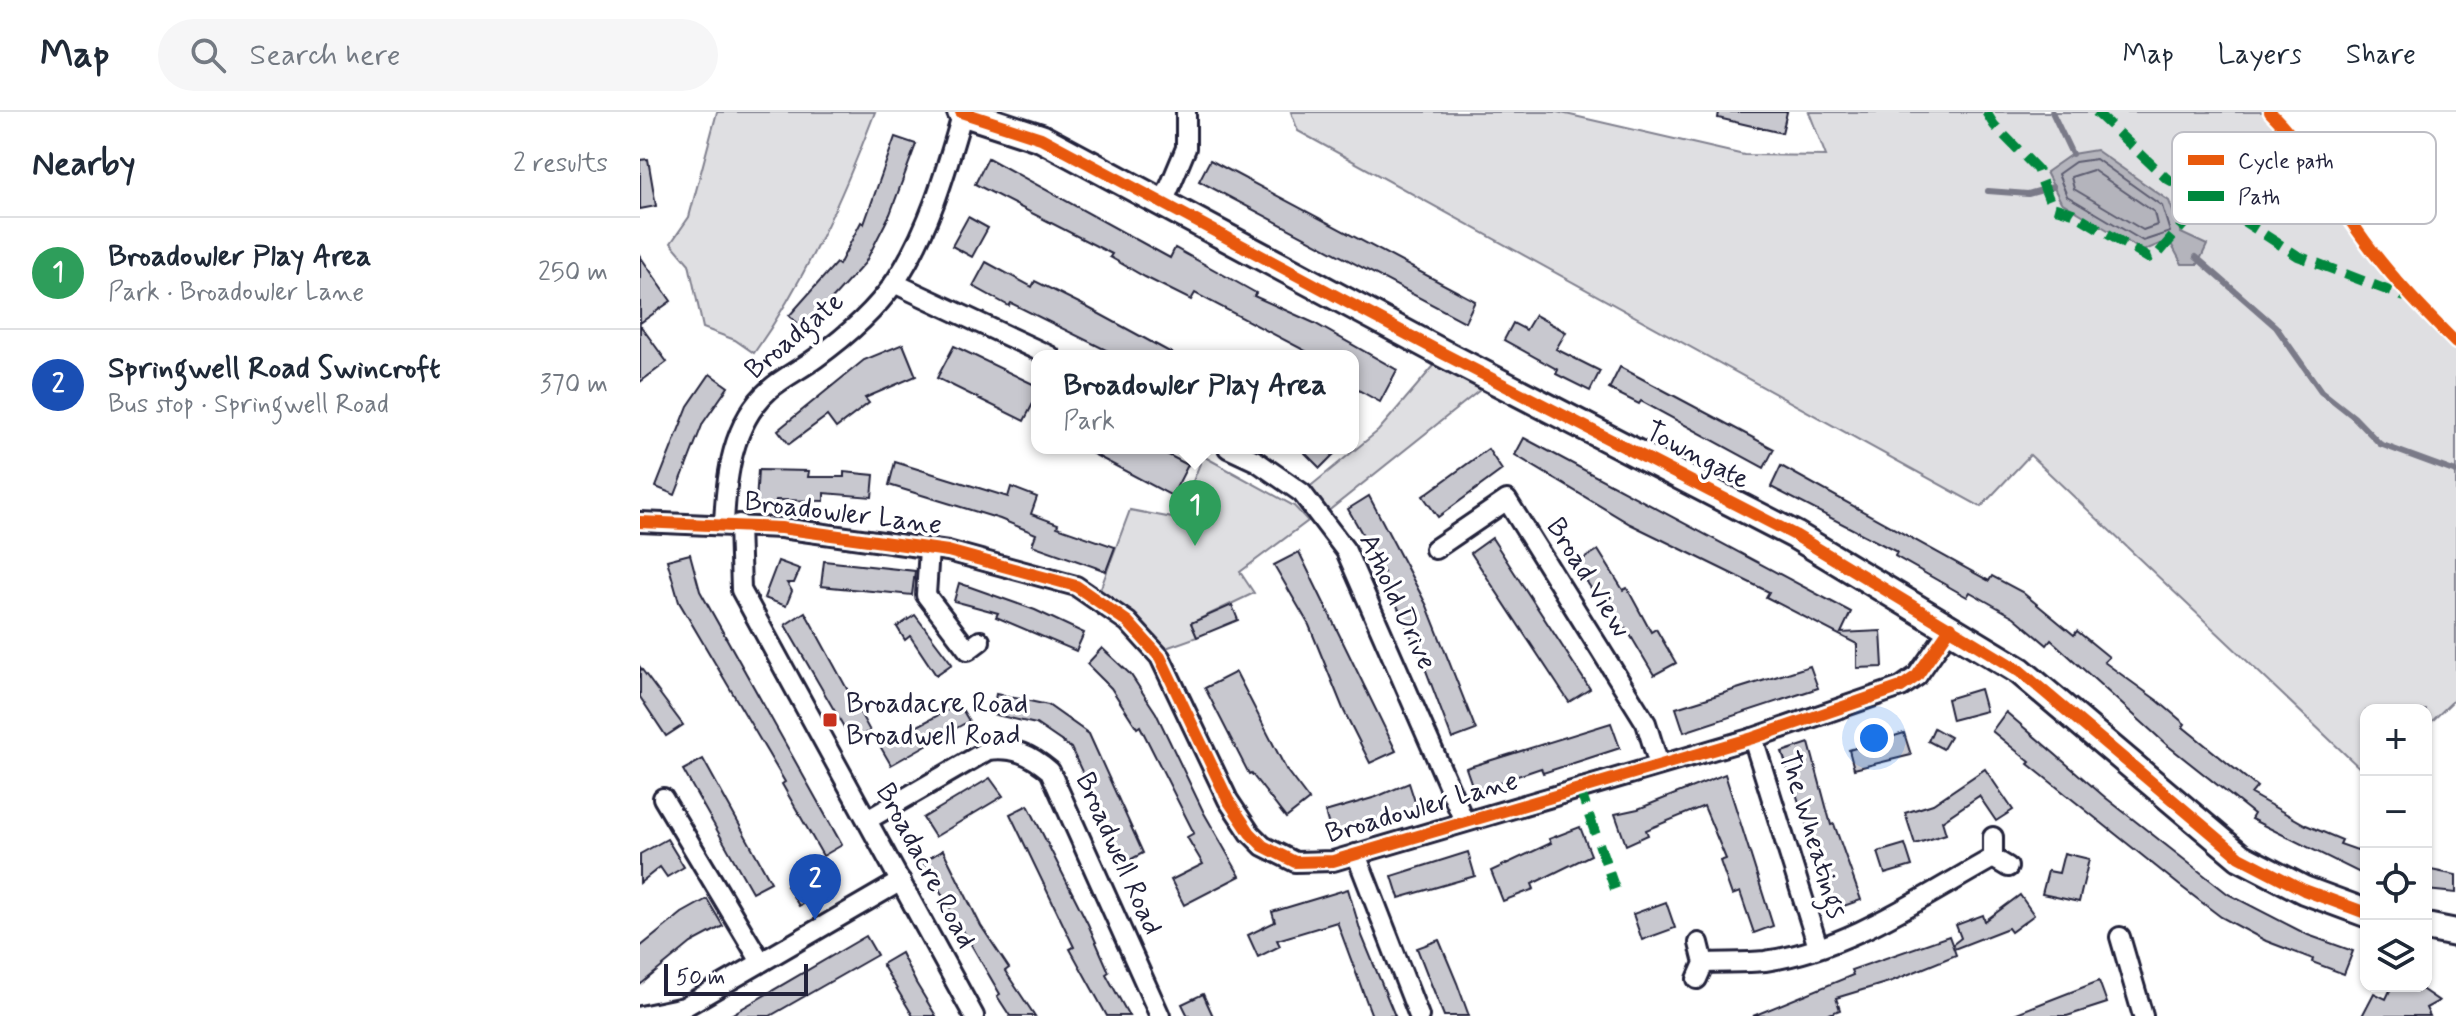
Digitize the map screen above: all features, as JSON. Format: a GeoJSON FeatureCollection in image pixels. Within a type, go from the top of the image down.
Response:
{"type":"FeatureCollection","features":[{"type":"Feature","properties":{"kind":"street","name":"Towngate"},"geometry":{"type":"LineString","coordinates":[[962,112],[1041,138],[1444,354],[1795,535],[2020,671],[2240,857],[2304,890],[2360,911]]}},
{"type":"Feature","properties":{"kind":"street","name":"Broadgate"},"geometry":{"type":"LineString","coordinates":[[732,524],[726,479],[737,440],[752,411],[769,390],[849,332],[894,283],[933,207],[962,112]]}},
{"type":"Feature","properties":{"kind":"street"},"geometry":{"type":"LineString","coordinates":[[1163,203],[1186,148],[1186,112]]}},
{"type":"Feature","properties":{"kind":"street"},"geometry":{"type":"LineString","coordinates":[[894,283],[1037,350]]}},
{"type":"Feature","properties":{"kind":"street","name":"Athold Drive"},"geometry":{"type":"LineString","coordinates":[[1241,454],[1302,493],[1346,551],[1464,821]]}},
{"type":"Feature","properties":{"kind":"street","name":"Broad View"},"geometry":{"type":"LineString","coordinates":[[1435,549],[1507,500],[1646,723],[1659,765]]}},
{"type":"Feature","properties":{"kind":"street","name":"Broadowler Lane"},"geometry":{"type":"LineString","coordinates":[[640,522],[732,524],[929,549],[1076,586],[1102,601],[1146,639],[1160,657],[1238,819],[1263,846],[1295,862],[1333,861],[1753,738],[1901,687],[1917,676],[1951,627]]}},
{"type":"Feature","properties":{"kind":"street","name":"Broadacre Road"},"geometry":{"type":"LineString","coordinates":[[732,524],[741,590],[869,819],[974,1016]]}},
{"type":"Feature","properties":{"kind":"street"},"geometry":{"type":"LineString","coordinates":[[929,549],[926,595],[968,650],[980,641]]}},
{"type":"Feature","properties":{"kind":"street","name":"The Wheatings"},"geometry":{"type":"LineString","coordinates":[[1753,738],[1818,947]]}},
{"type":"Feature","properties":{"kind":"street","name":"Broadwell Road"},"geometry":{"type":"LineString","coordinates":[[869,819],[988,750],[1020,751],[1035,759],[1050,771],[1160,1016]]}},
{"type":"Feature","properties":{"kind":"street"},"geometry":{"type":"LineString","coordinates":[[663,798],[761,962]]}},
{"type":"Feature","properties":{"kind":"street","name":"The Wheatings"},"geometry":{"type":"LineString","coordinates":[[1699,943],[1700,971],[1764,961],[1818,947],[1864,929],[2001,862],[1993,837]]}},
{"type":"Feature","properties":{"kind":"street"},"geometry":{"type":"LineString","coordinates":[[1356,854],[1419,1016]]}},
{"type":"Feature","properties":{"kind":"street"},"geometry":{"type":"LineString","coordinates":[[641,1016],[684,1007],[901,881]]}},
{"type":"Feature","properties":{"kind":"street"},"geometry":{"type":"LineString","coordinates":[[2432,928],[2456,933]]}},
{"type":"Feature","properties":{"kind":"street"},"geometry":{"type":"LineString","coordinates":[[2120,937],[2143,1016]]}},
{"type":"Feature","properties":{"kind":"shaded area"},"geometry":{"type":"Polygon","coordinates":[[[717,112],[875,112],[822,236],[790,296],[754,353],[735,340],[703,328],[689,264],[671,243],[689,217],[717,112]]]}},
{"type":"Feature","properties":{"kind":"shaded area"},"geometry":{"type":"Polygon","coordinates":[[[1291,112],[1557,112],[1744,155],[1826,156],[1809,112],[2270,112],[2288,132],[2172,132],[2172,224],[2352,224],[2375,255],[2456,343],[2456,698],[2432,721],[2432,704],[2360,704],[2360,768],[2030,455],[1981,507],[1298,131],[1291,112]]]}},
{"type":"Feature","properties":{"kind":"shaded area"},"geometry":{"type":"Polygon","coordinates":[[[1444,354],[1495,378],[1322,516],[1302,493],[1350,454],[1359,454],[1359,446],[1378,431],[1444,354]]]}},
{"type":"Feature","properties":{"kind":"shaded area"},"geometry":{"type":"Polygon","coordinates":[[[1203,456],[1294,506],[1308,521],[1240,572],[1254,593],[1191,623],[1197,637],[1163,649],[1134,613],[1100,590],[1130,510],[1178,519],[1203,456]]]}},
{"type":"Feature","properties":{"kind":"water"},"geometry":{"type":"Polygon","coordinates":[[[2096,150],[2169,201],[2172,224],[2178,224],[2181,233],[2207,245],[2198,264],[2182,264],[2169,240],[2143,251],[2061,202],[2046,172],[2072,154],[2096,150]]]}},
{"type":"Feature","properties":{"kind":"building"},"geometry":{"type":"Polygon","coordinates":[[[1719,112],[1787,112],[1782,133],[1718,118],[1719,112]]]}},
{"type":"Feature","properties":{"kind":"building"},"geometry":{"type":"Polygon","coordinates":[[[895,137],[916,144],[890,214],[865,263],[804,330],[789,316],[836,263],[839,265],[861,222],[864,224],[895,137]]]}},
{"type":"Feature","properties":{"kind":"building"},"geometry":{"type":"Polygon","coordinates":[[[988,158],[1170,258],[1175,248],[1256,293],[1254,296],[1314,323],[1397,370],[1380,402],[1359,390],[1359,350],[1304,350],[1195,293],[1191,300],[1145,277],[1110,257],[1112,254],[975,184],[988,158]]]}},
{"type":"Feature","properties":{"kind":"building"},"geometry":{"type":"Polygon","coordinates":[[[648,159],[656,206],[640,209],[640,160],[648,159]]]}},
{"type":"Feature","properties":{"kind":"building"},"geometry":{"type":"Polygon","coordinates":[[[1210,160],[1475,301],[1465,322],[1199,181],[1210,160]]]}},
{"type":"Feature","properties":{"kind":"building"},"geometry":{"type":"Polygon","coordinates":[[[968,217],[988,228],[972,257],[952,246],[968,217]]]}},
{"type":"Feature","properties":{"kind":"building"},"geometry":{"type":"Polygon","coordinates":[[[640,256],[671,301],[640,323],[640,256]]]}},
{"type":"Feature","properties":{"kind":"building"},"geometry":{"type":"Polygon","coordinates":[[[986,262],[1032,287],[1035,281],[1166,350],[1106,350],[973,286],[986,262]]]}},
{"type":"Feature","properties":{"kind":"building"},"geometry":{"type":"Polygon","coordinates":[[[1535,315],[1566,332],[1556,349],[1600,371],[1590,391],[1556,374],[1558,370],[1504,340],[1513,323],[1526,330],[1535,315]]]}},
{"type":"Feature","properties":{"kind":"building"},"geometry":{"type":"Polygon","coordinates":[[[640,325],[667,362],[640,382],[640,325]]]}},
{"type":"Feature","properties":{"kind":"building"},"geometry":{"type":"Polygon","coordinates":[[[903,344],[916,376],[865,398],[869,403],[836,428],[827,416],[789,444],[778,430],[864,360],[903,344]]]}},
{"type":"Feature","properties":{"kind":"building"},"geometry":{"type":"Polygon","coordinates":[[[954,346],[1031,383],[1031,408],[1024,421],[937,378],[954,346]]]}},
{"type":"Feature","properties":{"kind":"building"},"geometry":{"type":"Polygon","coordinates":[[[1620,367],[1774,449],[1764,468],[1641,401],[1639,404],[1609,389],[1620,367]]]}},
{"type":"Feature","properties":{"kind":"building"},"geometry":{"type":"Polygon","coordinates":[[[710,374],[728,387],[703,423],[675,495],[656,487],[688,406],[710,374]]]}},
{"type":"Feature","properties":{"kind":"building"},"geometry":{"type":"Polygon","coordinates":[[[1524,438],[1851,612],[1841,633],[1881,631],[1883,667],[1857,668],[1857,644],[1766,597],[1769,592],[1630,524],[1515,455],[1524,438]]]}},
{"type":"Feature","properties":{"kind":"building"},"geometry":{"type":"Polygon","coordinates":[[[1488,449],[1502,470],[1438,517],[1423,496],[1488,449]]]}},
{"type":"Feature","properties":{"kind":"building"},"geometry":{"type":"Polygon","coordinates":[[[1093,454],[1167,454],[1188,465],[1172,496],[1093,454]]]}},
{"type":"Feature","properties":{"kind":"building"},"geometry":{"type":"Polygon","coordinates":[[[1306,454],[1334,454],[1320,468],[1306,454]]]}},
{"type":"Feature","properties":{"kind":"building"},"geometry":{"type":"Polygon","coordinates":[[[895,462],[1008,497],[1011,487],[1037,497],[1031,514],[1058,524],[1057,527],[1115,547],[1106,571],[1032,545],[1036,534],[1000,519],[889,485],[895,462]]]}},
{"type":"Feature","properties":{"kind":"building"},"geometry":{"type":"Polygon","coordinates":[[[1781,466],[1989,581],[1992,576],[2022,592],[2074,635],[2077,631],[2109,657],[2104,662],[2158,701],[2185,724],[2183,727],[2257,787],[2251,794],[2306,825],[2342,840],[2340,844],[2360,851],[2360,873],[2251,819],[2254,814],[2167,745],[2051,640],[2047,645],[2014,617],[1970,592],[1967,597],[1895,556],[1897,552],[1771,487],[1781,466]]]}},
{"type":"Feature","properties":{"kind":"building"},"geometry":{"type":"Polygon","coordinates":[[[758,470],[809,471],[808,477],[844,477],[844,472],[874,475],[872,497],[824,493],[824,501],[776,500],[775,505],[756,504],[758,470]]]}},
{"type":"Feature","properties":{"kind":"building"},"geometry":{"type":"Polygon","coordinates":[[[1369,496],[1427,606],[1476,730],[1452,739],[1384,572],[1348,509],[1369,496]]]}},
{"type":"Feature","properties":{"kind":"building"},"geometry":{"type":"Polygon","coordinates":[[[1492,538],[1590,689],[1569,702],[1471,553],[1492,538]]]}},
{"type":"Feature","properties":{"kind":"building"},"geometry":{"type":"Polygon","coordinates":[[[1598,550],[1623,590],[1627,588],[1651,632],[1656,629],[1676,663],[1654,675],[1626,628],[1621,630],[1599,591],[1595,594],[1575,564],[1598,550]]]}},
{"type":"Feature","properties":{"kind":"building"},"geometry":{"type":"Polygon","coordinates":[[[1299,552],[1396,751],[1370,763],[1344,711],[1309,625],[1274,565],[1299,552]]]}},
{"type":"Feature","properties":{"kind":"building"},"geometry":{"type":"Polygon","coordinates":[[[690,554],[700,591],[842,845],[823,856],[782,784],[785,782],[679,602],[667,560],[690,554]]]}},
{"type":"Feature","properties":{"kind":"building"},"geometry":{"type":"Polygon","coordinates":[[[778,561],[800,569],[794,583],[787,583],[792,591],[786,606],[764,598],[778,561]]]}},
{"type":"Feature","properties":{"kind":"building"},"geometry":{"type":"Polygon","coordinates":[[[824,561],[915,571],[912,595],[821,586],[824,561]]]}},
{"type":"Feature","properties":{"kind":"building"},"geometry":{"type":"Polygon","coordinates":[[[959,583],[1035,610],[1084,633],[1076,651],[996,617],[998,613],[954,601],[959,583]]]}},
{"type":"Feature","properties":{"kind":"building"},"geometry":{"type":"Polygon","coordinates":[[[1232,605],[1238,620],[1197,637],[1191,623],[1232,605]]]}},
{"type":"Feature","properties":{"kind":"building"},"geometry":{"type":"Polygon","coordinates":[[[805,612],[870,731],[852,741],[785,625],[805,612]]]}},
{"type":"Feature","properties":{"kind":"building"},"geometry":{"type":"Polygon","coordinates":[[[915,615],[952,664],[936,675],[910,636],[905,640],[897,627],[915,615]]]}},
{"type":"Feature","properties":{"kind":"building"},"geometry":{"type":"Polygon","coordinates":[[[1102,648],[1131,675],[1156,713],[1204,813],[1240,876],[1184,905],[1171,880],[1203,864],[1187,837],[1194,833],[1140,726],[1137,728],[1111,688],[1087,664],[1102,648]]]}},
{"type":"Feature","properties":{"kind":"building"},"geometry":{"type":"Polygon","coordinates":[[[1810,666],[1818,688],[1684,732],[1676,708],[1810,666]]]}},
{"type":"Feature","properties":{"kind":"building"},"geometry":{"type":"Polygon","coordinates":[[[640,667],[683,725],[666,736],[640,697],[640,667]]]}},
{"type":"Feature","properties":{"kind":"building"},"geometry":{"type":"Polygon","coordinates":[[[1236,672],[1287,771],[1309,800],[1286,818],[1249,774],[1205,688],[1236,672]]]}},
{"type":"Feature","properties":{"kind":"building"},"geometry":{"type":"Polygon","coordinates":[[[1980,689],[1986,711],[1952,720],[1947,699],[1980,689]]]}},
{"type":"Feature","properties":{"kind":"building"},"geometry":{"type":"Polygon","coordinates":[[[996,694],[1048,705],[1089,734],[1143,853],[1124,863],[1071,748],[1036,724],[992,714],[996,694]]]}},
{"type":"Feature","properties":{"kind":"building"},"geometry":{"type":"Polygon","coordinates":[[[959,704],[969,721],[891,765],[880,746],[959,704]]]}},
{"type":"Feature","properties":{"kind":"building"},"geometry":{"type":"Polygon","coordinates":[[[2006,712],[2106,798],[2228,894],[2308,935],[2353,951],[2344,974],[2266,941],[2221,917],[2179,885],[2028,764],[2030,762],[1992,731],[2006,712]]]}},
{"type":"Feature","properties":{"kind":"building"},"geometry":{"type":"Polygon","coordinates":[[[1611,723],[1620,748],[1543,773],[1541,768],[1474,791],[1466,768],[1611,723]]]}},
{"type":"Feature","properties":{"kind":"building"},"geometry":{"type":"Polygon","coordinates":[[[1934,728],[1950,737],[1943,749],[1928,741],[1934,728]]]}},
{"type":"Feature","properties":{"kind":"building"},"geometry":{"type":"Polygon","coordinates":[[[1904,733],[1911,755],[1854,769],[1849,750],[1904,733]]]}},
{"type":"Feature","properties":{"kind":"building"},"geometry":{"type":"Polygon","coordinates":[[[1809,743],[1831,825],[1834,824],[1861,900],[1835,909],[1782,752],[1809,743]]]}},
{"type":"Feature","properties":{"kind":"building"},"geometry":{"type":"Polygon","coordinates":[[[703,759],[771,882],[752,892],[683,770],[703,759]]]}},
{"type":"Feature","properties":{"kind":"building"},"geometry":{"type":"Polygon","coordinates":[[[1985,769],[2013,810],[1996,821],[1979,796],[1942,821],[1946,834],[1915,844],[1905,813],[1933,804],[1985,769]]]}},
{"type":"Feature","properties":{"kind":"building"},"geometry":{"type":"Polygon","coordinates":[[[1725,774],[1773,926],[1754,933],[1740,892],[1732,895],[1720,861],[1726,859],[1704,806],[1646,830],[1648,835],[1626,845],[1615,814],[1638,809],[1725,774]]]}},
{"type":"Feature","properties":{"kind":"building"},"geometry":{"type":"Polygon","coordinates":[[[990,778],[1003,796],[935,837],[923,818],[990,778]]]}},
{"type":"Feature","properties":{"kind":"building"},"geometry":{"type":"Polygon","coordinates":[[[1409,783],[1417,808],[1331,833],[1325,812],[1376,797],[1409,783]]]}},
{"type":"Feature","properties":{"kind":"building"},"geometry":{"type":"Polygon","coordinates":[[[1028,805],[1088,924],[1109,972],[1106,974],[1129,1016],[1107,1016],[1070,949],[1074,947],[1010,814],[1028,805]]]}},
{"type":"Feature","properties":{"kind":"building"},"geometry":{"type":"Polygon","coordinates":[[[1580,827],[1591,855],[1532,884],[1534,889],[1503,901],[1491,871],[1551,843],[1549,839],[1580,827]]]}},
{"type":"Feature","properties":{"kind":"building"},"geometry":{"type":"Polygon","coordinates":[[[667,839],[684,867],[667,877],[660,867],[640,883],[640,854],[667,839]]]}},
{"type":"Feature","properties":{"kind":"building"},"geometry":{"type":"Polygon","coordinates":[[[1905,844],[1912,866],[1885,874],[1878,852],[1905,844]]]}},
{"type":"Feature","properties":{"kind":"building"},"geometry":{"type":"Polygon","coordinates":[[[943,850],[981,926],[1009,968],[1005,971],[1035,1016],[1010,1016],[997,996],[1000,994],[923,862],[943,850]]]}},
{"type":"Feature","properties":{"kind":"building"},"geometry":{"type":"Polygon","coordinates":[[[1468,852],[1475,876],[1399,898],[1392,876],[1468,852]]]}},
{"type":"Feature","properties":{"kind":"building"},"geometry":{"type":"Polygon","coordinates":[[[2064,853],[2089,859],[2079,902],[2042,894],[2048,871],[2059,873],[2064,853]]]}},
{"type":"Feature","properties":{"kind":"building"},"geometry":{"type":"Polygon","coordinates":[[[816,870],[828,890],[799,906],[787,886],[816,870]]]}},
{"type":"Feature","properties":{"kind":"building"},"geometry":{"type":"Polygon","coordinates":[[[2432,870],[2456,875],[2456,893],[2432,891],[2432,870]]]}},
{"type":"Feature","properties":{"kind":"building"},"geometry":{"type":"Polygon","coordinates":[[[1348,889],[1362,936],[1395,1016],[1372,1016],[1337,922],[1277,940],[1280,946],[1258,957],[1248,935],[1275,922],[1272,912],[1348,889]]]}},
{"type":"Feature","properties":{"kind":"building"},"geometry":{"type":"Polygon","coordinates":[[[2020,895],[2034,915],[2011,932],[2008,928],[1954,949],[1952,945],[1961,938],[1956,925],[1983,915],[1985,921],[2020,895]]]}},
{"type":"Feature","properties":{"kind":"building"},"geometry":{"type":"Polygon","coordinates":[[[707,899],[723,926],[691,943],[640,985],[640,947],[682,913],[707,899]]]}},
{"type":"Feature","properties":{"kind":"building"},"geometry":{"type":"Polygon","coordinates":[[[1666,902],[1675,928],[1642,940],[1633,914],[1666,902]]]}},
{"type":"Feature","properties":{"kind":"building"},"geometry":{"type":"Polygon","coordinates":[[[866,936],[877,955],[770,1016],[729,1016],[866,936]]]}},
{"type":"Feature","properties":{"kind":"building"},"geometry":{"type":"Polygon","coordinates":[[[1949,936],[1956,955],[1892,981],[1836,998],[1840,1010],[1824,1016],[1753,1016],[1853,975],[1851,970],[1949,936]]]}},
{"type":"Feature","properties":{"kind":"building"},"geometry":{"type":"Polygon","coordinates":[[[1439,940],[1469,1016],[1444,1016],[1429,979],[1417,948],[1439,940]]]}},
{"type":"Feature","properties":{"kind":"building"},"geometry":{"type":"Polygon","coordinates":[[[901,953],[936,1016],[913,1016],[882,964],[901,953]]]}},
{"type":"Feature","properties":{"kind":"building"},"geometry":{"type":"Polygon","coordinates":[[[2099,981],[2107,1003],[2067,1016],[2009,1016],[2099,981]]]}},
{"type":"Feature","properties":{"kind":"building"},"geometry":{"type":"Polygon","coordinates":[[[2389,992],[2426,992],[2439,1001],[2426,1008],[2430,1016],[2362,1016],[2374,993],[2386,999],[2389,992]]]}},
{"type":"Feature","properties":{"kind":"building"},"geometry":{"type":"Polygon","coordinates":[[[1203,994],[1213,1016],[1188,1016],[1182,1004],[1203,994]]]}},
{"type":"Feature","properties":{"kind":"waterway"},"geometry":{"type":"LineString","coordinates":[[2052,112],[2072,154]]}},
{"type":"Feature","properties":{"kind":"waterway"},"geometry":{"type":"LineString","coordinates":[[1988,191],[2028,194],[2053,187]]}},
{"type":"Feature","properties":{"kind":"waterway"},"geometry":{"type":"LineString","coordinates":[[2196,257],[2276,327],[2321,391],[2354,417],[2380,444],[2456,472]]}},
{"type":"Feature","properties":{"kind":"marked path"},"geometry":{"type":"LineString","coordinates":[[1986,112],[1994,125],[2037,169],[2052,207],[2073,213],[2148,258],[2158,254],[2184,224]]}},
{"type":"Feature","properties":{"kind":"marked path"},"geometry":{"type":"LineString","coordinates":[[2096,112],[2172,181]]}},
{"type":"Feature","properties":{"kind":"marked path"},"geometry":{"type":"LineString","coordinates":[[2248,224],[2298,256],[2405,297]]}},
{"type":"Feature","properties":{"kind":"marked path"},"geometry":{"type":"LineString","coordinates":[[1579,787],[1615,889]]}},
{"type":"Feature","properties":{"kind":"cycle path"},"geometry":{"type":"LineString","coordinates":[[961,112],[1041,138],[1444,354],[1795,535],[2020,671],[2240,857],[2304,890],[2360,911]]}},
{"type":"Feature","properties":{"kind":"cycle path"},"geometry":{"type":"LineString","coordinates":[[2270,112],[2288,132]]}},
{"type":"Feature","properties":{"kind":"cycle path"},"geometry":{"type":"LineString","coordinates":[[2352,224],[2375,255],[2456,343]]}},
{"type":"Feature","properties":{"kind":"cycle path"},"geometry":{"type":"LineString","coordinates":[[640,522],[781,528],[948,551],[1076,586],[1128,622],[1160,657],[1228,800],[1250,833],[1263,846],[1295,862],[1333,861],[1753,738],[1901,687],[1917,676],[1951,627]]}},
{"type":"Feature","properties":{"kind":"place","name":"Broadowler Play Area"},"geometry":{"type":"Point","coordinates":[1195,546]}},
{"type":"Feature","properties":{"kind":"place","name":"Broadacre Road Broadwell Road"},"geometry":{"type":"Point","coordinates":[830,720]}},
{"type":"Feature","properties":{"kind":"place","name":"Springwell Road Swincroft"},"geometry":{"type":"Point","coordinates":[815,920]}}]}
